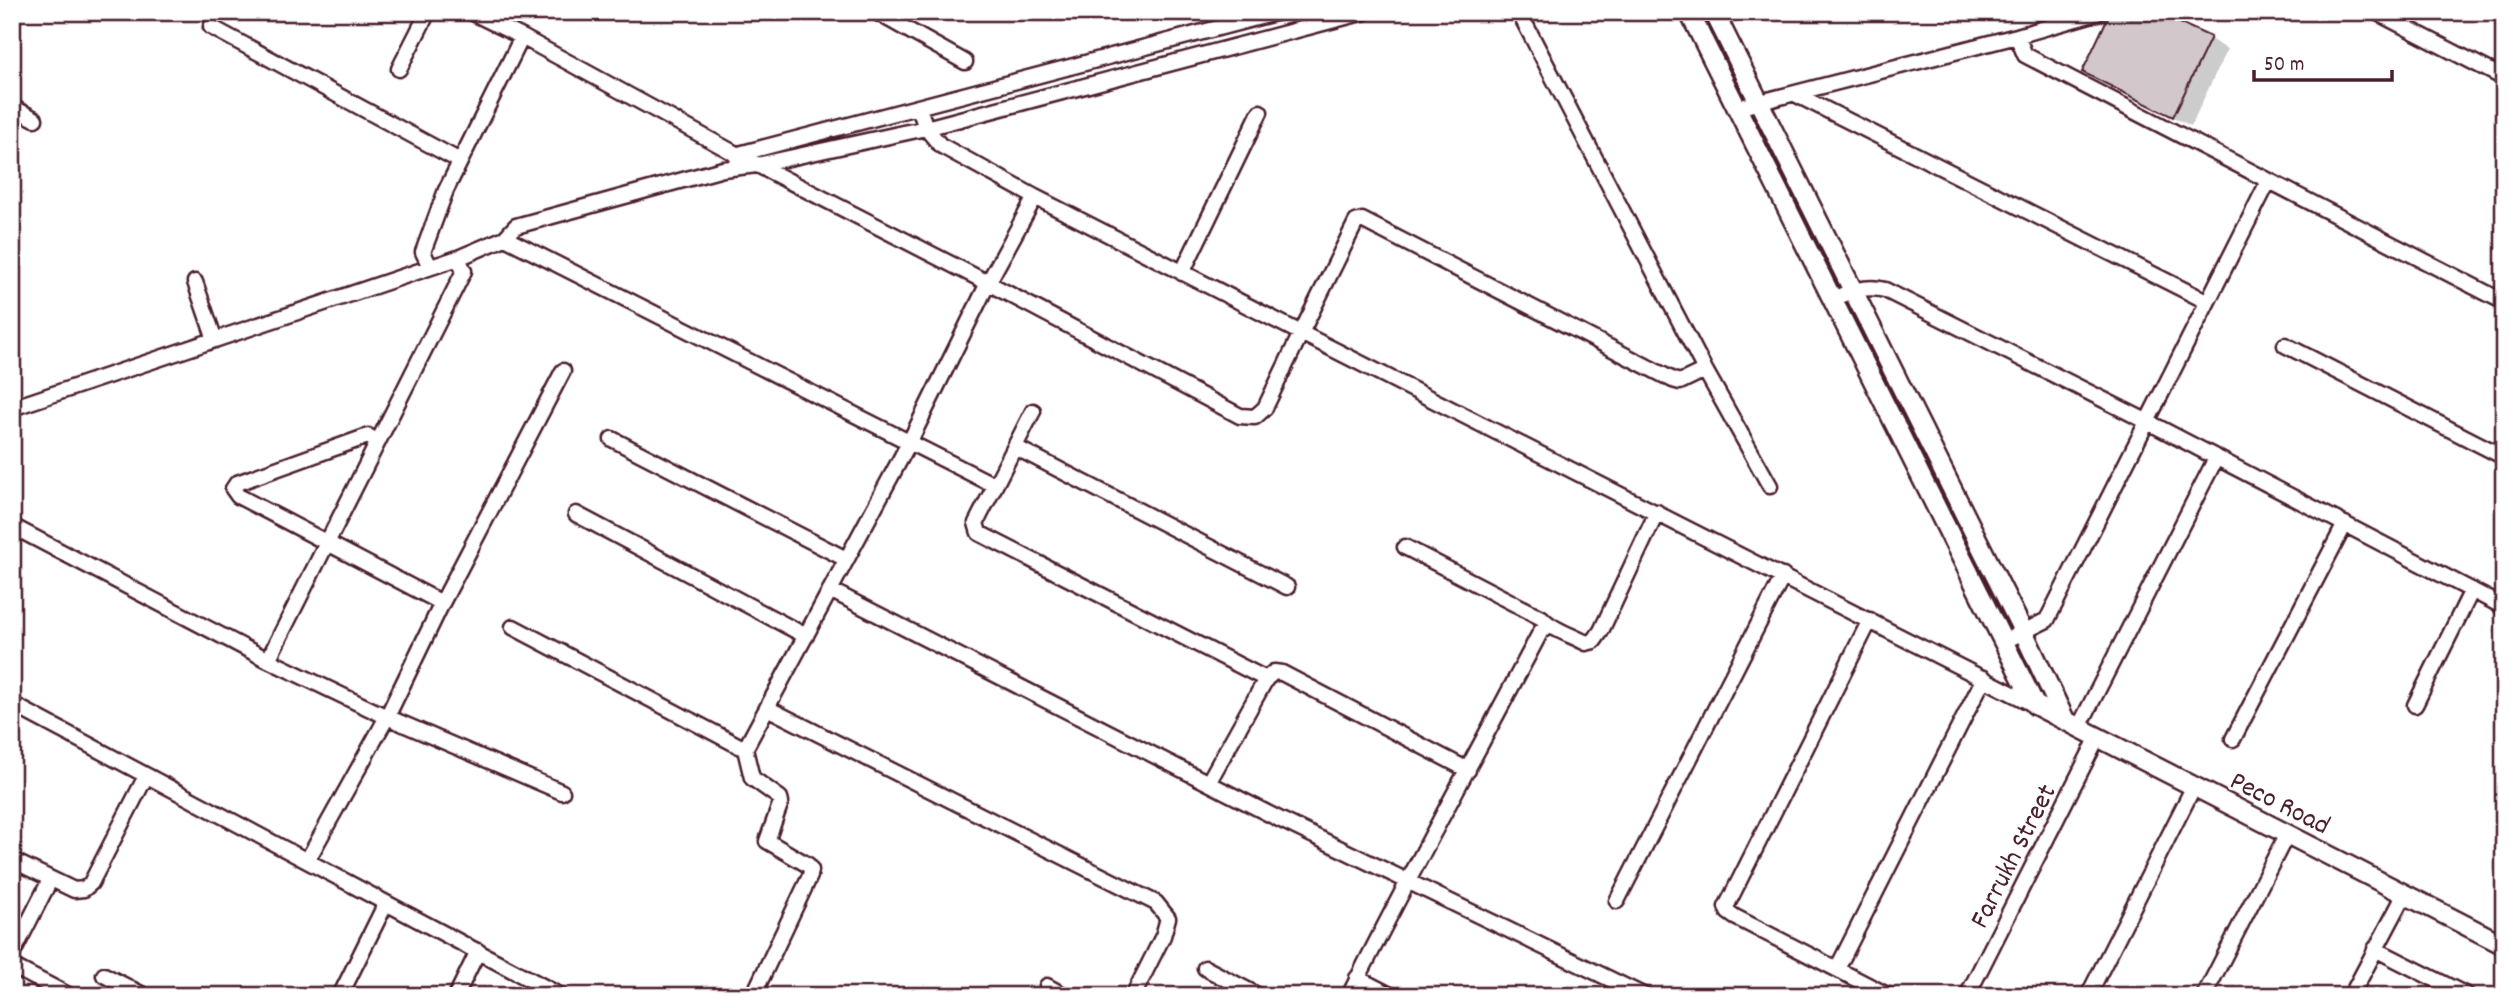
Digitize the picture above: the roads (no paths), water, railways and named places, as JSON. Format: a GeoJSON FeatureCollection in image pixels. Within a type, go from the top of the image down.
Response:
{"type":"FeatureCollection","features":[{"type":"Feature","properties":{"kind":"street"},"geometry":{"type":"LineString","coordinates":[[398,69],[428,12]]}},
{"type":"Feature","properties":{"kind":"street"},"geometry":{"type":"LineString","coordinates":[[471,12],[757,165],[1240,416],[1255,417],[1265,408],[1356,222],[1362,220],[1673,380],[1680,382],[1705,370]]}},
{"type":"Feature","properties":{"kind":"street"},"geometry":{"type":"LineString","coordinates":[[876,12],[965,62]]}},
{"type":"Feature","properties":{"kind":"street"},"geometry":{"type":"LineString","coordinates":[[12,408],[458,258],[505,238],[516,226],[723,169],[757,165],[926,128],[1365,12]]}},
{"type":"Feature","properties":{"kind":"street"},"geometry":{"type":"LineString","coordinates":[[1519,12],[1705,370],[1769,486]]}},
{"type":"Feature","properties":{"kind":"street"},"geometry":{"type":"LineString","coordinates":[[1689,12],[2035,705]]}},
{"type":"Feature","properties":{"kind":"street"},"geometry":{"type":"LineString","coordinates":[[1714,12],[2072,724]]}},
{"type":"Feature","properties":{"kind":"street"},"geometry":{"type":"LineString","coordinates":[[1737,108],[2100,12]]}},
{"type":"Feature","properties":{"kind":"street"},"geometry":{"type":"LineString","coordinates":[[2376,12],[2504,78]]}},
{"type":"Feature","properties":{"kind":"street"},"geometry":{"type":"LineString","coordinates":[[723,169],[737,154],[1270,13],[1273,36]]}},
{"type":"Feature","properties":{"kind":"street"},"geometry":{"type":"LineString","coordinates":[[211,27],[460,161]]}},
{"type":"Feature","properties":{"kind":"street"},"geometry":{"type":"LineString","coordinates":[[2017,36],[2025,55],[2504,302]]}},
{"type":"Feature","properties":{"kind":"street"},"geometry":{"type":"LineString","coordinates":[[430,267],[423,252],[446,190],[522,37]]}},
{"type":"Feature","properties":{"kind":"street"},"geometry":{"type":"LineString","coordinates":[[1795,94],[2206,301]]}},
{"type":"Feature","properties":{"kind":"street"},"geometry":{"type":"LineString","coordinates":[[12,107],[35,119]]}},
{"type":"Feature","properties":{"kind":"street"},"geometry":{"type":"LineString","coordinates":[[919,108],[926,128],[940,145],[1035,197],[2035,705]]}},
{"type":"Feature","properties":{"kind":"street"},"geometry":{"type":"LineString","coordinates":[[1182,273],[1260,112]]}},
{"type":"Feature","properties":{"kind":"street"},"geometry":{"type":"LineString","coordinates":[[2003,642],[2047,620],[2268,182]]}},
{"type":"Feature","properties":{"kind":"street"},"geometry":{"type":"LineString","coordinates":[[753,996],[811,870],[808,864],[767,841],[781,802],[780,798],[752,778],[745,749],[910,441],[988,283],[1035,197]]}},
{"type":"Feature","properties":{"kind":"street"},"geometry":{"type":"LineString","coordinates":[[505,238],[994,485]]}},
{"type":"Feature","properties":{"kind":"street"},"geometry":{"type":"LineString","coordinates":[[268,660],[464,271],[458,258]]}},
{"type":"Feature","properties":{"kind":"street"},"geometry":{"type":"LineString","coordinates":[[195,282],[215,340]]}},
{"type":"Feature","properties":{"kind":"street"},"geometry":{"type":"LineString","coordinates":[[1833,299],[1853,290],[1885,290],[2146,421],[2504,607]]}},
{"type":"Feature","properties":{"kind":"street"},"geometry":{"type":"LineString","coordinates":[[2285,345],[2504,457]]}},
{"type":"Feature","properties":{"kind":"street"},"geometry":{"type":"LineString","coordinates":[[307,861],[387,718],[442,603],[563,371]]}},
{"type":"Feature","properties":{"kind":"street"},"geometry":{"type":"LineString","coordinates":[[1033,411],[976,523],[979,533],[1265,679]]}},
{"type":"Feature","properties":{"kind":"street"},"geometry":{"type":"LineString","coordinates":[[376,441],[368,436],[237,483],[233,489],[238,496],[442,603]]}},
{"type":"Feature","properties":{"kind":"street"},"geometry":{"type":"LineString","coordinates":[[612,439],[846,559]]}},
{"type":"Feature","properties":{"kind":"street"},"geometry":{"type":"LineString","coordinates":[[1015,447],[1287,587]]}},
{"type":"Feature","properties":{"kind":"street"},"geometry":{"type":"LineString","coordinates":[[2072,724],[2216,458]]}},
{"type":"Feature","properties":{"kind":"street"},"geometry":{"type":"LineString","coordinates":[[1405,547],[1542,618],[1549,626],[1586,643],[1594,641],[1657,512]]}},
{"type":"Feature","properties":{"kind":"street"},"geometry":{"type":"LineString","coordinates":[[576,514],[806,636]]}},
{"type":"Feature","properties":{"kind":"street"},"geometry":{"type":"LineString","coordinates":[[2233,739],[2345,524]]}},
{"type":"Feature","properties":{"kind":"street"},"geometry":{"type":"LineString","coordinates":[[12,526],[268,660],[387,718],[562,792]]}},
{"type":"Feature","properties":{"kind":"street"},"geometry":{"type":"LineString","coordinates":[[1617,901],[1783,576]]}},
{"type":"Feature","properties":{"kind":"street"},"geometry":{"type":"LineString","coordinates":[[830,590],[1279,819],[1645,996]]}},
{"type":"Feature","properties":{"kind":"street"},"geometry":{"type":"LineString","coordinates":[[2414,705],[2472,590]]}},
{"type":"Feature","properties":{"kind":"street"},"geometry":{"type":"LineString","coordinates":[[1870,620],[1726,906],[1734,917],[1889,996]]}},
{"type":"Feature","properties":{"kind":"street"},"geometry":{"type":"LineString","coordinates":[[1349,996],[1407,880],[1541,631],[1549,626]]}},
{"type":"Feature","properties":{"kind":"street"},"geometry":{"type":"LineString","coordinates":[[513,628],[745,749]]}},
{"type":"Feature","properties":{"kind":"street"},"geometry":{"type":"LineString","coordinates":[[1212,776],[1265,679],[1274,672],[1282,673],[1468,770]]}},
{"type":"Feature","properties":{"kind":"street"},"geometry":{"type":"LineString","coordinates":[[1837,969],[1984,678]]}},
{"type":"Feature","properties":{"kind":"street"},"geometry":{"type":"LineString","coordinates":[[12,704],[561,996]]}},
{"type":"Feature","properties":{"kind":"street","name":"Peco Road"},"geometry":{"type":"LineString","coordinates":[[2035,705],[2504,945]]}},
{"type":"Feature","properties":{"kind":"street"},"geometry":{"type":"LineString","coordinates":[[767,708],[1156,903],[1168,918],[1163,936],[1133,996]]}},
{"type":"Feature","properties":{"kind":"street","name":"Farrukh Street"},"geometry":{"type":"LineString","coordinates":[[1967,996],[2098,737]]}},
{"type":"Feature","properties":{"kind":"street"},"geometry":{"type":"LineString","coordinates":[[12,860],[74,890],[84,888],[91,883],[146,776]]}},
{"type":"Feature","properties":{"kind":"street"},"geometry":{"type":"LineString","coordinates":[[2088,996],[2194,786]]}},
{"type":"Feature","properties":{"kind":"street"},"geometry":{"type":"LineString","coordinates":[[2204,996],[2287,834]]}},
{"type":"Feature","properties":{"kind":"street"},"geometry":{"type":"LineString","coordinates":[[12,955],[50,880]]}},
{"type":"Feature","properties":{"kind":"street"},"geometry":{"type":"LineString","coordinates":[[2351,996],[2405,894]]}},
{"type":"Feature","properties":{"kind":"street"},"geometry":{"type":"LineString","coordinates":[[340,996],[386,903]]}},
{"type":"Feature","properties":{"kind":"street"},"geometry":{"type":"LineString","coordinates":[[2375,949],[2468,996]]}},
{"type":"Feature","properties":{"kind":"street"},"geometry":{"type":"LineString","coordinates":[[456,996],[478,951]]}},
{"type":"Feature","properties":{"kind":"street"},"geometry":{"type":"LineString","coordinates":[[12,966],[68,995]]}},
{"type":"Feature","properties":{"kind":"street"},"geometry":{"type":"LineString","coordinates":[[1205,968],[1259,996]]}},
{"type":"Feature","properties":{"kind":"street"},"geometry":{"type":"LineString","coordinates":[[104,975],[145,996]]}},
{"type":"Feature","properties":{"kind":"street"},"geometry":{"type":"LineString","coordinates":[[1357,978],[1392,996]]}},
{"type":"Feature","properties":{"kind":"street"},"geometry":{"type":"LineString","coordinates":[[1047,986],[1065,996]]}}]}
